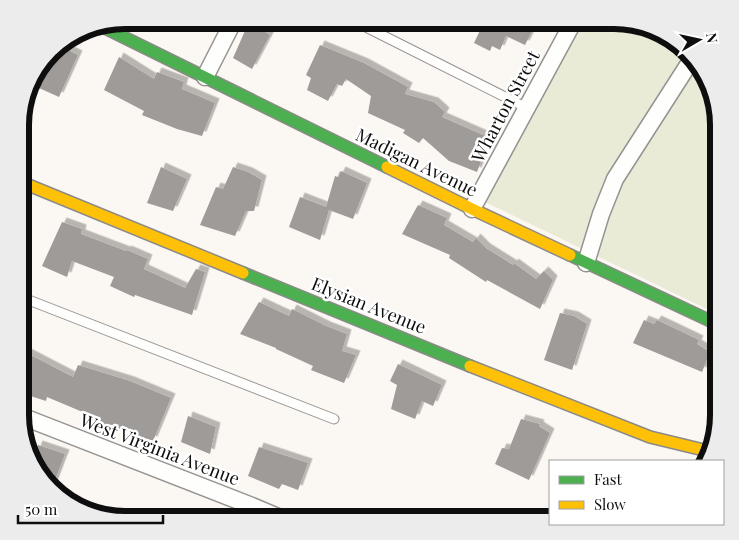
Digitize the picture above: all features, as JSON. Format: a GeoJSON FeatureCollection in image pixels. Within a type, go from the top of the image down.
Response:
{"type":"FeatureCollection","features":[{"type":"Feature","properties":{"kind":"street"},"geometry":{"type":"LineString","coordinates":[[205,77],[229,29]]}},
{"type":"Feature","properties":{"kind":"street","name":"Wharton Street"},"geometry":{"type":"LineString","coordinates":[[472,209],[569,29]]}},
{"type":"Feature","properties":{"kind":"street","name":"Madigan Avenue"},"geometry":{"type":"LineString","coordinates":[[110,30],[472,209],[710,321]]}},
{"type":"Feature","properties":{"kind":"street"},"geometry":{"type":"LineString","coordinates":[[586,263],[601,214],[615,179],[688,65]]}},
{"type":"Feature","properties":{"kind":"street","name":"Elysian Avenue"},"geometry":{"type":"LineString","coordinates":[[29,185],[640,434],[703,450]]}},
{"type":"Feature","properties":{"kind":"street","name":"West Virginia Avenue"},"geometry":{"type":"LineString","coordinates":[[29,419],[263,511]]}},
{"type":"Feature","properties":{"kind":"lane"},"geometry":{"type":"LineString","coordinates":[[370,29],[527,108]]}},
{"type":"Feature","properties":{"kind":"lane"},"geometry":{"type":"LineString","coordinates":[[29,300],[334,419]]}},
{"type":"Feature","properties":{"kind":"green space"},"geometry":{"type":"Polygon","coordinates":[[[579,29],[620,29],[651,36],[674,51],[674,65],[688,65],[700,83],[707,100],[710,119],[710,311],[485,202],[579,29]]]}},
{"type":"Feature","properties":{"kind":"building"},"geometry":{"type":"Polygon","coordinates":[[[246,29],[261,29],[270,35],[252,69],[233,58],[246,29]]]}},
{"type":"Feature","properties":{"kind":"building"},"geometry":{"type":"Polygon","coordinates":[[[481,29],[533,29],[525,45],[506,36],[500,50],[492,46],[490,51],[474,43],[481,29]]]}},
{"type":"Feature","properties":{"kind":"building"},"geometry":{"type":"Polygon","coordinates":[[[320,45],[364,63],[408,87],[405,94],[434,102],[445,112],[442,117],[490,138],[477,172],[449,161],[423,138],[419,143],[403,133],[405,130],[368,113],[371,96],[346,79],[342,86],[337,84],[328,101],[307,90],[311,78],[306,75],[320,45]]]}},
{"type":"Feature","properties":{"kind":"building"},"geometry":{"type":"Polygon","coordinates":[[[67,49],[78,55],[59,97],[37,87],[45,72],[67,49]]]}},
{"type":"Feature","properties":{"kind":"building"},"geometry":{"type":"Polygon","coordinates":[[[119,57],[154,79],[157,72],[184,82],[182,89],[215,103],[202,136],[177,129],[142,115],[144,111],[104,90],[119,57]]]}},
{"type":"Feature","properties":{"kind":"building"},"geometry":{"type":"Polygon","coordinates":[[[161,167],[187,179],[173,211],[147,203],[161,167]]]}},
{"type":"Feature","properties":{"kind":"building"},"geometry":{"type":"Polygon","coordinates":[[[233,167],[248,172],[262,180],[254,211],[246,211],[235,236],[200,225],[216,187],[223,189],[233,167]]]}},
{"type":"Feature","properties":{"kind":"building"},"geometry":{"type":"Polygon","coordinates":[[[341,171],[367,183],[353,219],[329,210],[320,240],[289,227],[300,197],[326,207],[335,176],[338,177],[341,171]]]}},
{"type":"Feature","properties":{"kind":"building"},"geometry":{"type":"Polygon","coordinates":[[[418,205],[447,218],[444,225],[473,242],[476,238],[486,248],[513,265],[514,263],[536,279],[544,271],[553,280],[540,309],[487,280],[486,282],[449,258],[450,255],[402,234],[418,205]]]}},
{"type":"Feature","properties":{"kind":"building"},"geometry":{"type":"Polygon","coordinates":[[[62,222],[82,229],[81,234],[148,259],[144,269],[185,288],[196,269],[205,272],[192,315],[135,295],[134,297],[110,286],[114,277],[72,261],[67,277],[42,266],[62,222]]]}},
{"type":"Feature","properties":{"kind":"building"},"geometry":{"type":"Polygon","coordinates":[[[259,302],[289,316],[292,309],[347,334],[342,351],[356,355],[344,383],[311,370],[313,366],[276,348],[240,334],[259,302]]]}},
{"type":"Feature","properties":{"kind":"building"},"geometry":{"type":"Polygon","coordinates":[[[560,313],[574,316],[587,324],[572,370],[544,360],[560,313]]]}},
{"type":"Feature","properties":{"kind":"building"},"geometry":{"type":"Polygon","coordinates":[[[644,320],[654,324],[657,320],[699,340],[697,344],[710,352],[702,372],[633,343],[644,320]]]}},
{"type":"Feature","properties":{"kind":"building"},"geometry":{"type":"Polygon","coordinates":[[[29,354],[73,377],[78,365],[130,381],[171,398],[153,441],[90,420],[92,416],[47,397],[46,401],[29,396],[29,354]]]}},
{"type":"Feature","properties":{"kind":"building"},"geometry":{"type":"Polygon","coordinates":[[[398,364],[442,385],[433,406],[422,401],[415,419],[391,409],[397,385],[390,381],[398,364]]]}},
{"type":"Feature","properties":{"kind":"building"},"geometry":{"type":"Polygon","coordinates":[[[188,416],[216,427],[210,454],[181,442],[188,416]]]}},
{"type":"Feature","properties":{"kind":"building"},"geometry":{"type":"Polygon","coordinates":[[[521,419],[540,424],[539,426],[550,433],[529,480],[495,464],[502,448],[509,449],[521,419]]]}},
{"type":"Feature","properties":{"kind":"building"},"geometry":{"type":"Polygon","coordinates":[[[38,445],[65,454],[55,480],[45,468],[36,451],[38,445]]]}},
{"type":"Feature","properties":{"kind":"building"},"geometry":{"type":"Polygon","coordinates":[[[259,447],[308,463],[298,490],[282,484],[279,489],[248,476],[259,447]]]}},
{"type":"Feature","properties":{"kind":"traffic: fast"},"geometry":{"type":"LineString","coordinates":[[110,30],[387,167]]}},
{"type":"Feature","properties":{"kind":"traffic: fast"},"geometry":{"type":"LineString","coordinates":[[570,255],[710,321]]}},
{"type":"Feature","properties":{"kind":"traffic: fast"},"geometry":{"type":"LineString","coordinates":[[243,273],[470,366]]}},
{"type":"Feature","properties":{"kind":"traffic: slow"},"geometry":{"type":"LineString","coordinates":[[387,167],[570,255]]}},
{"type":"Feature","properties":{"kind":"traffic: slow"},"geometry":{"type":"LineString","coordinates":[[29,185],[243,273]]}},
{"type":"Feature","properties":{"kind":"traffic: slow"},"geometry":{"type":"LineString","coordinates":[[470,366],[650,437],[703,450]]}}]}
